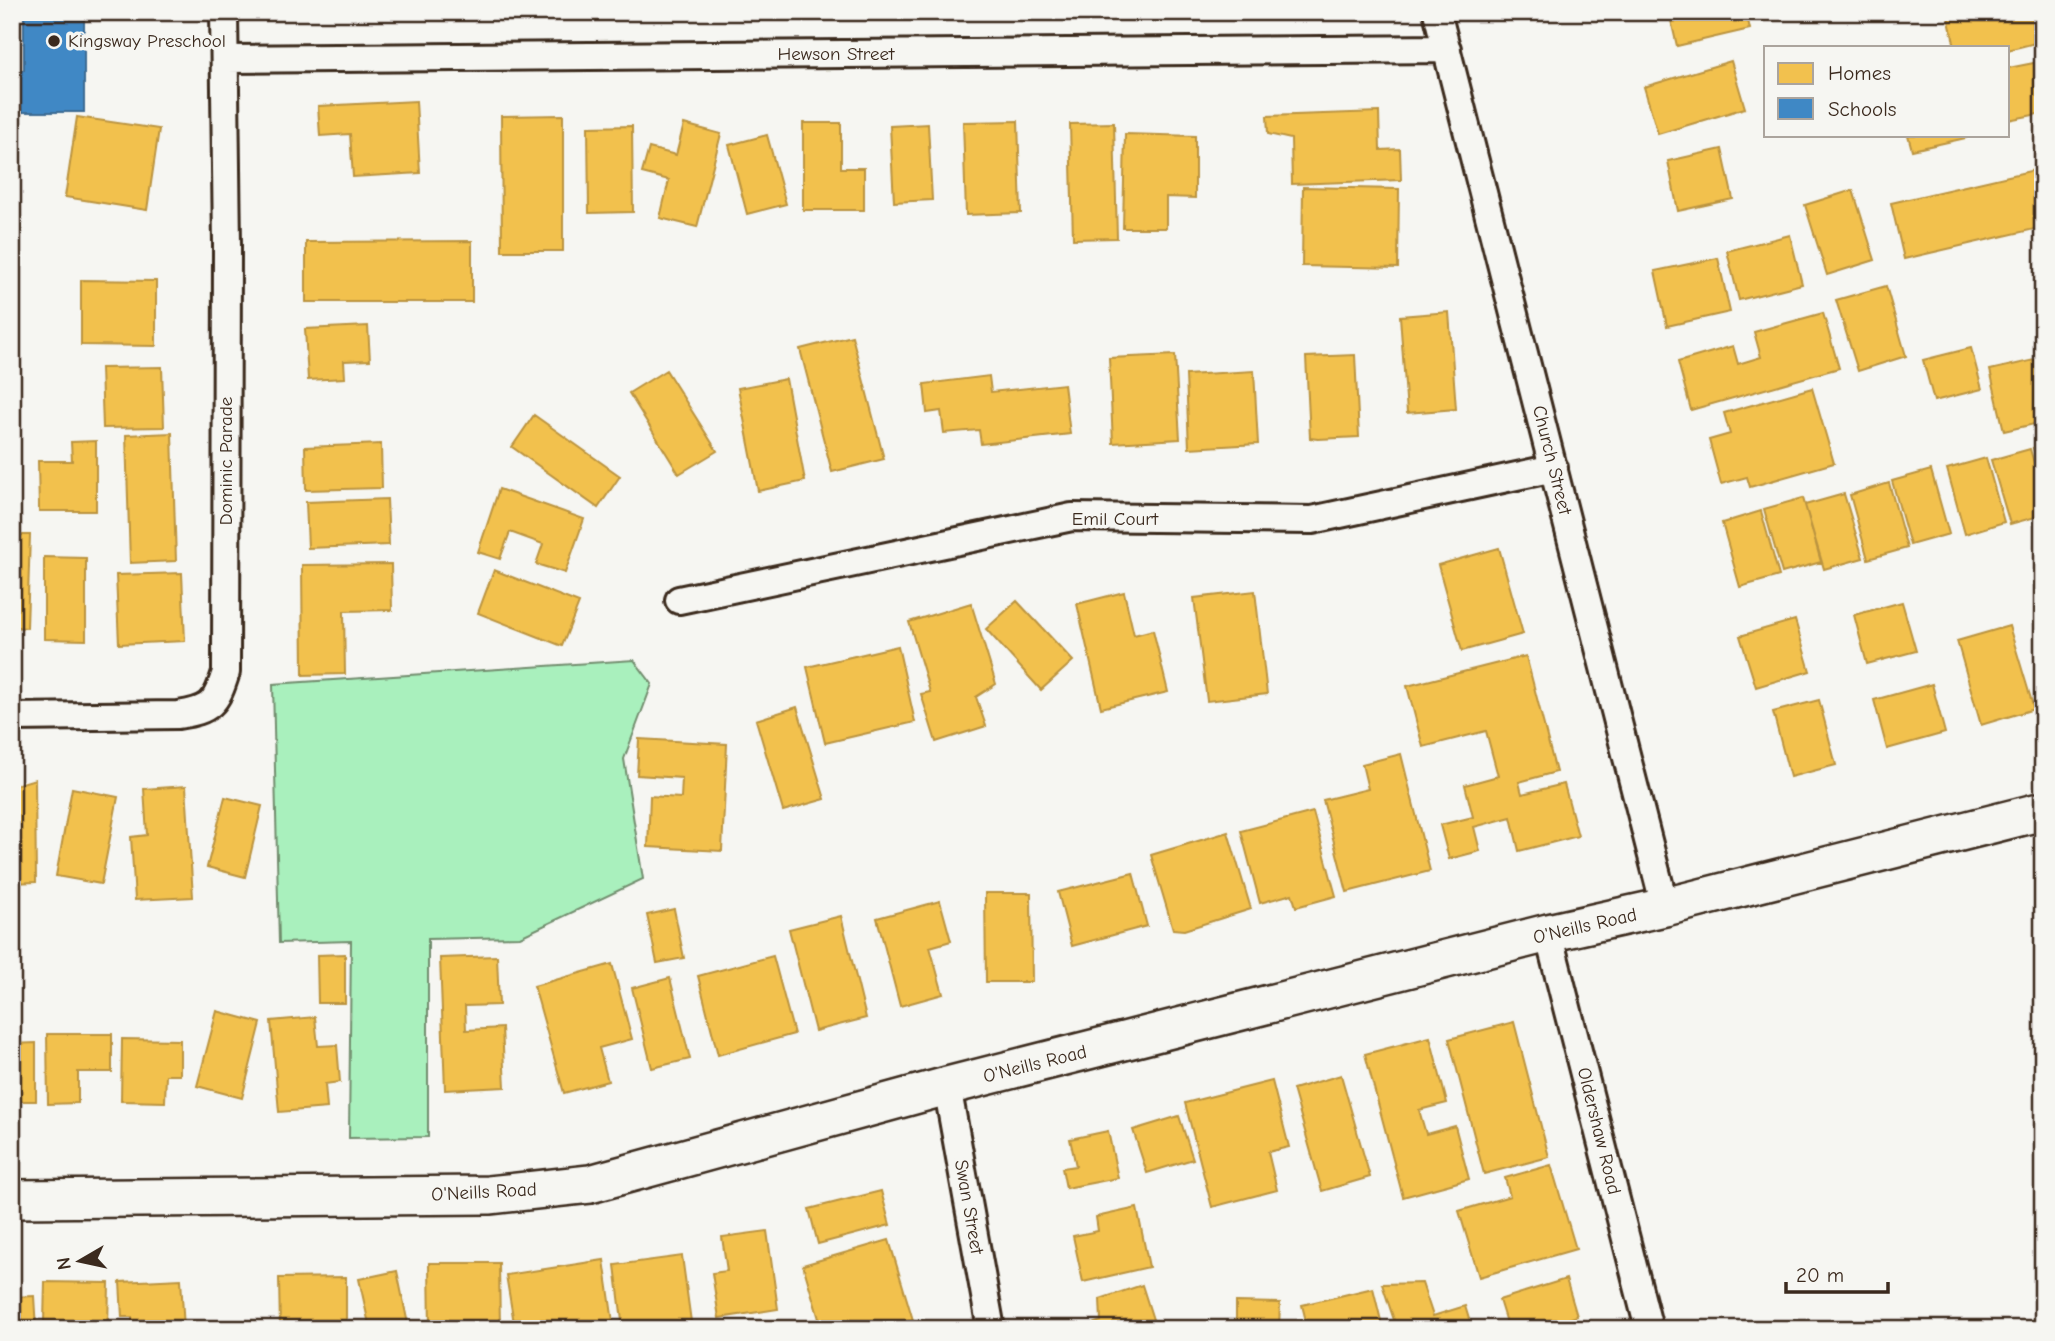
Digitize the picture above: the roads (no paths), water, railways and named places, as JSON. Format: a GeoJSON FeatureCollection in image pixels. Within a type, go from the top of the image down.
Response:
{"type":"FeatureCollection","features":[{"type":"Feature","properties":{"kind":"street","name":"Dominic Parade"},"geometry":{"type":"LineString","coordinates":[[12,718],[178,715],[201,712],[219,696],[226,672],[224,12]]}},
{"type":"Feature","properties":{"kind":"street","name":"Church Street"},"geometry":{"type":"LineString","coordinates":[[1437,12],[1665,907]]}},
{"type":"Feature","properties":{"kind":"street","name":"Hewson Street"},"geometry":{"type":"LineString","coordinates":[[225,59],[1447,49]]}},
{"type":"Feature","properties":{"kind":"street","name":"Emil Court"},"geometry":{"type":"LineString","coordinates":[[679,600],[1072,517],[1312,520],[1555,468]]}},
{"type":"Feature","properties":{"kind":"street","name":"O'Neills Road"},"geometry":{"type":"LineString","coordinates":[[12,1199],[489,1195],[590,1184],[947,1086],[1548,933],[1665,907],[2043,811]]}},
{"type":"Feature","properties":{"kind":"street","name":"Oldershaw Road"},"geometry":{"type":"LineString","coordinates":[[1548,933],[1649,1329]]}},
{"type":"Feature","properties":{"kind":"street","name":"Swan Street"},"geometry":{"type":"LineString","coordinates":[[947,1086],[991,1329]]}},
{"type":"Feature","properties":{"kind":"place","name":"Kingsway Preschool"},"geometry":{"type":"Point","coordinates":[54,41]}}]}
